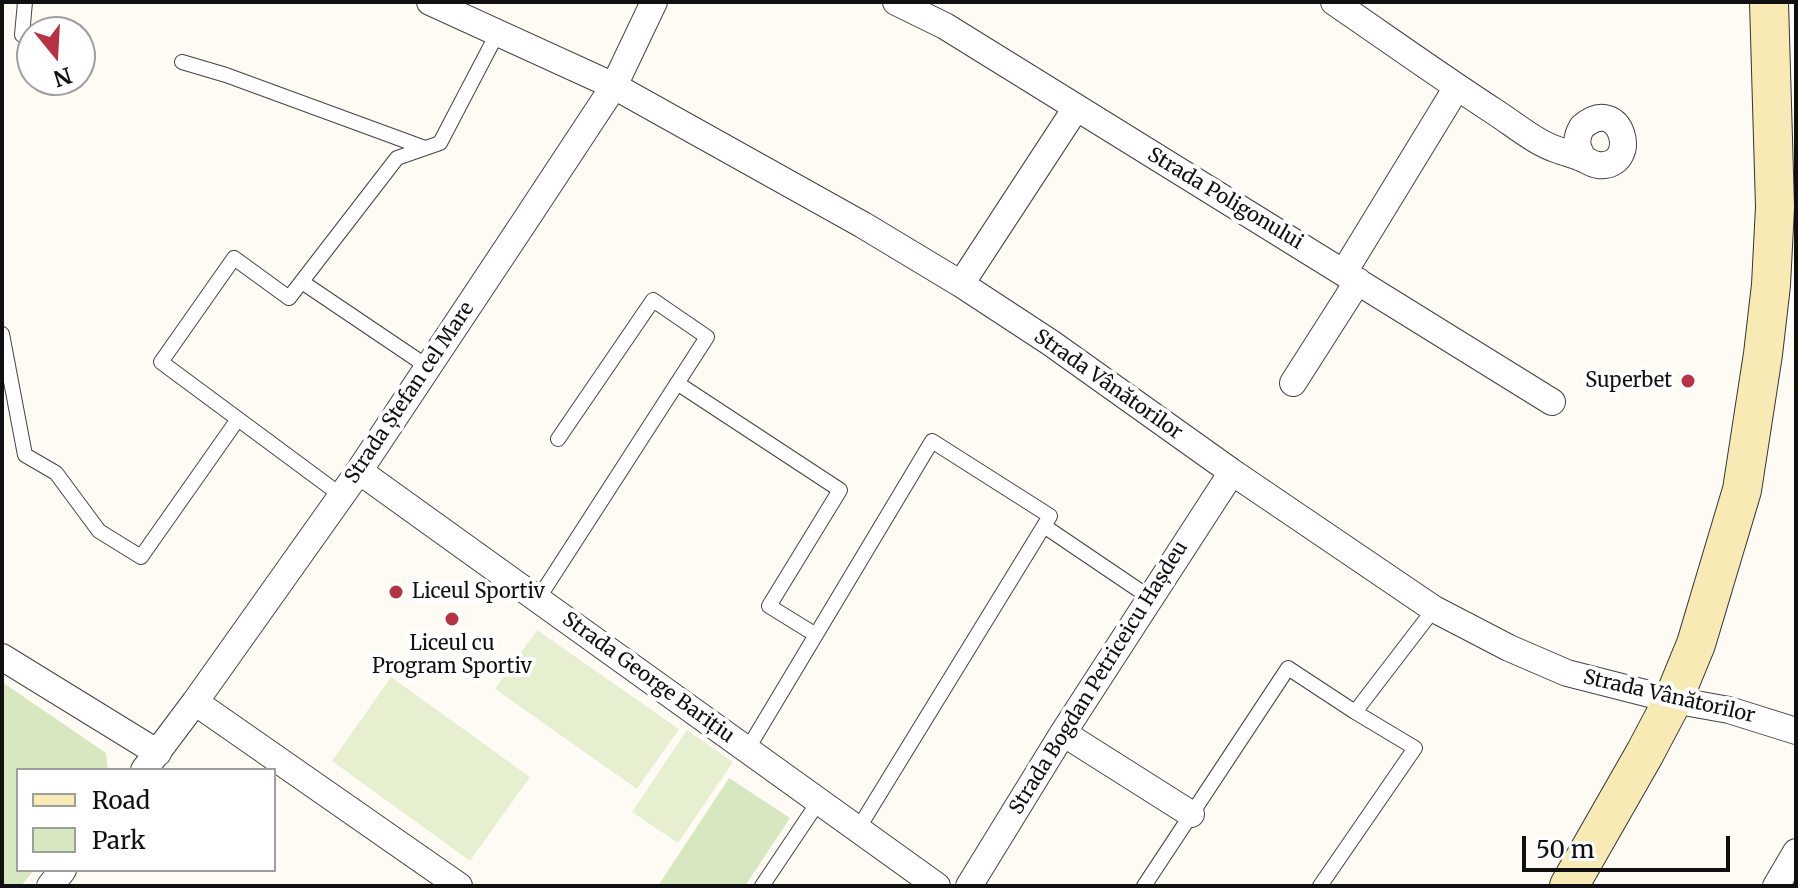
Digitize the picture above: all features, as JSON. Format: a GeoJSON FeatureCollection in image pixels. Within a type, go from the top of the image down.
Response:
{"type":"FeatureCollection","features":[{"type":"Feature","properties":{"kind":"main road"},"geometry":{"type":"LineString","coordinates":[[1569,886],[1673,700],[1696,644],[1742,490],[1771,285],[1775,207],[1769,2]]}},
{"type":"Feature","properties":{"kind":"street","name":"Strada Vânătorilor"},"geometry":{"type":"LineString","coordinates":[[430,2],[614,86],[863,225],[961,284],[1434,609],[1509,648],[1567,673],[1673,700],[1729,710],[1796,731]]}},
{"type":"Feature","properties":{"kind":"street","name":"Strada Ștefan cel Mare"},"geometry":{"type":"LineString","coordinates":[[151,761],[342,496],[428,367],[614,86],[654,2]]}},
{"type":"Feature","properties":{"kind":"street","name":"Strada Poligonului"},"geometry":{"type":"LineString","coordinates":[[896,2],[945,26],[1552,402]]}},
{"type":"Feature","properties":{"kind":"street"},"geometry":{"type":"LineString","coordinates":[[1334,2],[1549,147],[1581,146]]}},
{"type":"Feature","properties":{"kind":"street"},"geometry":{"type":"LineString","coordinates":[[1293,383],[1457,87]]}},
{"type":"Feature","properties":{"kind":"street"},"geometry":{"type":"LineString","coordinates":[[961,284],[1076,108]]}},
{"type":"Feature","properties":{"kind":"street","name":"Strada George Barițiu"},"geometry":{"type":"LineString","coordinates":[[359,471],[937,886]]}},
{"type":"Feature","properties":{"kind":"street","name":"Strada Bogdan Petriceicu Hașdeu"},"geometry":{"type":"LineString","coordinates":[[969,886],[1149,597],[1232,472]]}},
{"type":"Feature","properties":{"kind":"street"},"geometry":{"type":"LineString","coordinates":[[2,657],[151,761]]}},
{"type":"Feature","properties":{"kind":"street"},"geometry":{"type":"LineString","coordinates":[[195,702],[459,886]]}},
{"type":"Feature","properties":{"kind":"street"},"geometry":{"type":"LineString","coordinates":[[1063,733],[1191,814]]}},
{"type":"Feature","properties":{"kind":"street"},"geometry":{"type":"LineString","coordinates":[[1776,886],[1796,852]]}},
{"type":"Feature","properties":{"kind":"lane"},"geometry":{"type":"LineString","coordinates":[[342,496],[161,362],[234,258],[289,298],[397,158],[440,143],[498,32]]}},
{"type":"Feature","properties":{"kind":"lane"},"geometry":{"type":"LineString","coordinates":[[182,62],[226,75],[425,148]]}},
{"type":"Feature","properties":{"kind":"lane"},"geometry":{"type":"LineString","coordinates":[[302,282],[428,367]]}},
{"type":"Feature","properties":{"kind":"lane"},"geometry":{"type":"LineString","coordinates":[[538,599],[707,337],[653,300],[558,439]]}},
{"type":"Feature","properties":{"kind":"lane"},"geometry":{"type":"LineString","coordinates":[[2,334],[25,455],[56,473],[99,531],[141,557],[238,419]]}},
{"type":"Feature","properties":{"kind":"lane"},"geometry":{"type":"LineString","coordinates":[[677,383],[840,490],[769,606],[816,635]]}},
{"type":"Feature","properties":{"kind":"lane"},"geometry":{"type":"LineString","coordinates":[[747,750],[932,441],[1050,516],[858,829]]}},
{"type":"Feature","properties":{"kind":"lane"},"geometry":{"type":"LineString","coordinates":[[1044,526],[1149,597]]}},
{"type":"Feature","properties":{"kind":"lane"},"geometry":{"type":"LineString","coordinates":[[1355,712],[1434,609]]}},
{"type":"Feature","properties":{"kind":"lane"},"geometry":{"type":"LineString","coordinates":[[1144,886],[1288,668],[1415,748],[1320,886]]}},
{"type":"Feature","properties":{"kind":"lane"},"geometry":{"type":"LineString","coordinates":[[762,886],[819,801]]}},
{"type":"Feature","properties":{"kind":"green space"},"geometry":{"type":"Polygon","coordinates":[[[537,630],[679,729],[637,789],[495,689],[537,630]]]}},
{"type":"Feature","properties":{"kind":"green space"},"geometry":{"type":"Polygon","coordinates":[[[391,677],[530,777],[470,861],[332,761],[391,677]]]}},
{"type":"Feature","properties":{"kind":"green space"},"geometry":{"type":"Polygon","coordinates":[[[2,682],[106,753],[108,768],[16,768],[16,872],[32,872],[21,886],[2,886],[2,682]]]}},
{"type":"Feature","properties":{"kind":"green space"},"geometry":{"type":"Polygon","coordinates":[[[687,730],[733,762],[678,843],[632,812],[687,730]]]}},
{"type":"Feature","properties":{"kind":"green space"},"geometry":{"type":"Polygon","coordinates":[[[729,778],[790,818],[745,886],[658,886],[729,778]]]}},
{"type":"Feature","properties":{"kind":"place","name":"Superbet"},"geometry":{"type":"Point","coordinates":[1688,381]}},
{"type":"Feature","properties":{"kind":"place","name":"Liceul Sportiv"},"geometry":{"type":"Point","coordinates":[396,592]}},
{"type":"Feature","properties":{"kind":"place","name":"Liceul cu Program Sportiv"},"geometry":{"type":"Point","coordinates":[452,619]}}]}
